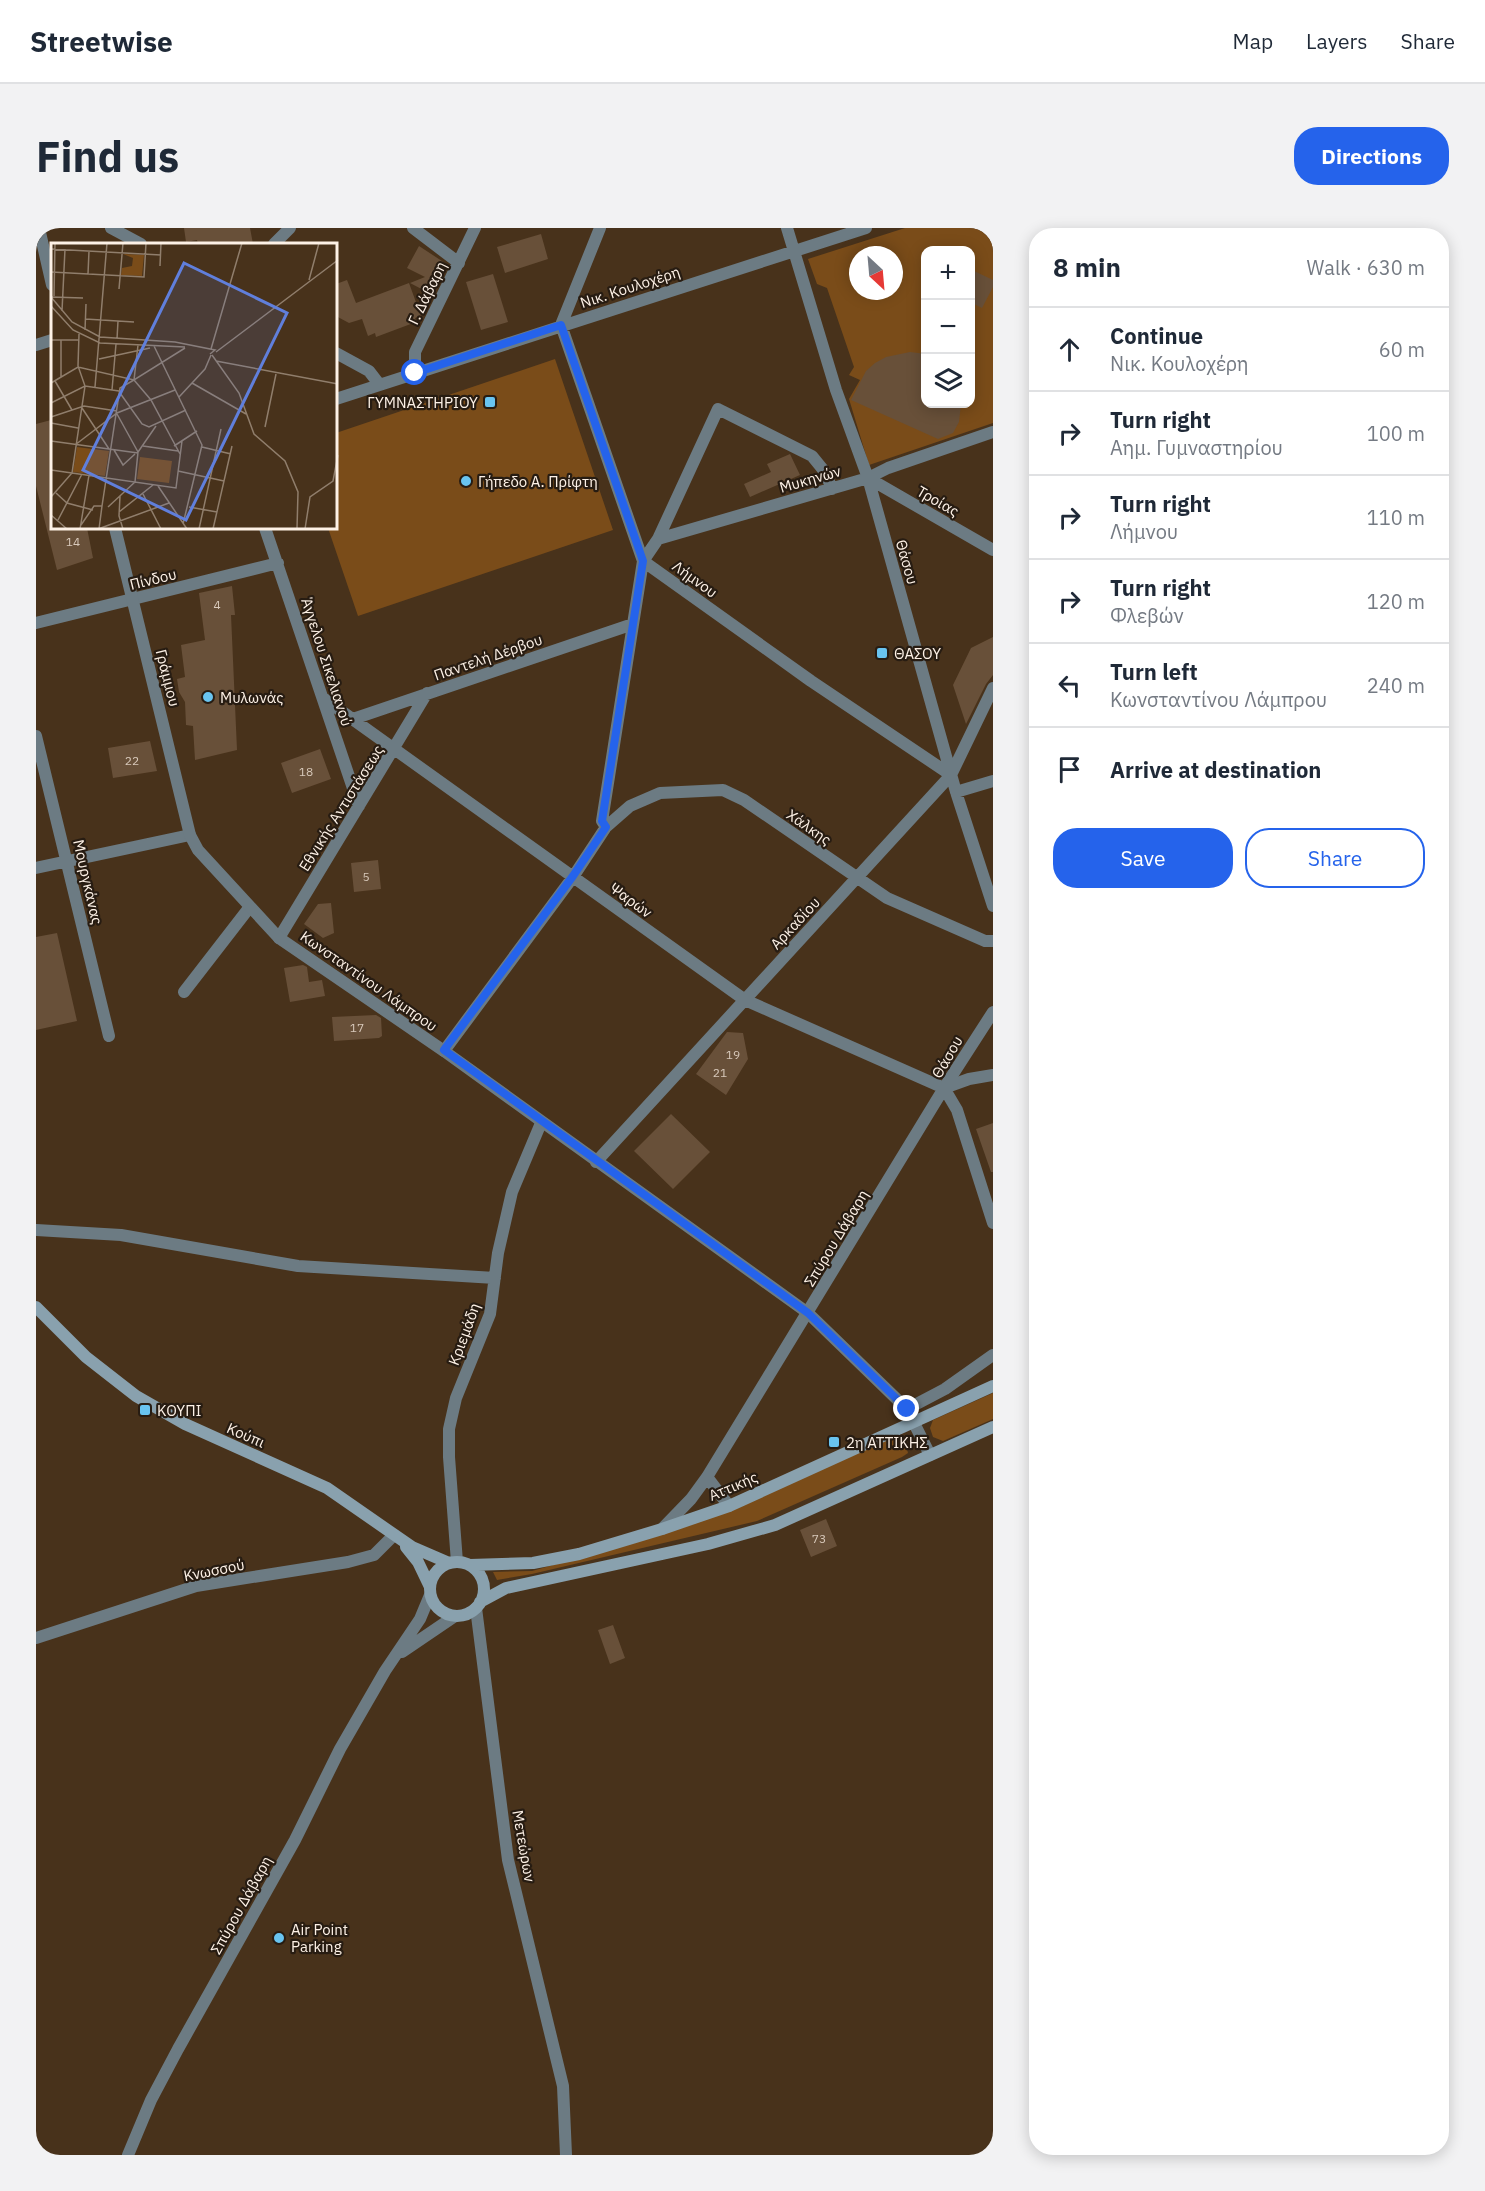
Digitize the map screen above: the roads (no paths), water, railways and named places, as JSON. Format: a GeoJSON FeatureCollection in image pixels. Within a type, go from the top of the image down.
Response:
{"type":"FeatureCollection","features":[{"type":"Feature","properties":{"kind":"main road","name":"Κούπι"},"geometry":{"type":"LineString","coordinates":[[36,1307],[86,1357],[136,1396],[185,1424],[327,1488],[394,1535]]}},
{"type":"Feature","properties":{"kind":"main road","name":"Αττικής"},"geometry":{"type":"LineString","coordinates":[[470,1565],[533,1563],[556,1559],[662,1529],[729,1506],[993,1386]]}},
{"type":"Feature","properties":{"kind":"main road"},"geometry":{"type":"LineString","coordinates":[[394,1535],[418,1562],[439,1609],[455,1616],[466,1614],[506,1588],[708,1544],[775,1525],[993,1427]]}},
{"type":"Feature","properties":{"kind":"main road"},"geometry":{"type":"LineString","coordinates":[[394,1535],[426,1555],[470,1565],[483,1581],[478,1605]]}},
{"type":"Feature","properties":{"kind":"main road"},"geometry":{"type":"LineString","coordinates":[[430,1591],[436,1572],[453,1562]]}},
{"type":"Feature","properties":{"kind":"street"},"geometry":{"type":"LineString","coordinates":[[39,228],[51,281]]}},
{"type":"Feature","properties":{"kind":"street"},"geometry":{"type":"LineString","coordinates":[[111,228],[139,243]]}},
{"type":"Feature","properties":{"kind":"street"},"geometry":{"type":"LineString","coordinates":[[275,243],[290,228]]}},
{"type":"Feature","properties":{"kind":"street"},"geometry":{"type":"LineString","coordinates":[[413,228],[459,263]]}},
{"type":"Feature","properties":{"kind":"street","name":"Γ. Δάβαρη"},"geometry":{"type":"LineString","coordinates":[[415,373],[415,352],[475,228]]}},
{"type":"Feature","properties":{"kind":"street"},"geometry":{"type":"LineString","coordinates":[[600,228],[561,325],[643,561]]}},
{"type":"Feature","properties":{"kind":"street","name":"Θάσου"},"geometry":{"type":"LineString","coordinates":[[787,228],[836,390],[868,478],[951,775],[993,906]]}},
{"type":"Feature","properties":{"kind":"street","name":"Νικ. Κουλοχέρη"},"geometry":{"type":"LineString","coordinates":[[338,398],[866,228]]}},
{"type":"Feature","properties":{"kind":"street"},"geometry":{"type":"LineString","coordinates":[[36,345],[51,340]]}},
{"type":"Feature","properties":{"kind":"street"},"geometry":{"type":"LineString","coordinates":[[338,354],[369,371],[379,384]]}},
{"type":"Feature","properties":{"kind":"street"},"geometry":{"type":"LineString","coordinates":[[606,827],[602,821],[643,561],[658,539],[717,409],[813,456],[825,472],[832,489]]}},
{"type":"Feature","properties":{"kind":"street","name":"Μυκηνών"},"geometry":{"type":"LineString","coordinates":[[658,539],[868,478],[888,468],[993,432]]}},
{"type":"Feature","properties":{"kind":"street","name":"Τροίας"},"geometry":{"type":"LineString","coordinates":[[868,478],[993,550]]}},
{"type":"Feature","properties":{"kind":"street","name":"Γράμμου"},"geometry":{"type":"LineString","coordinates":[[116,530],[190,835]]}},
{"type":"Feature","properties":{"kind":"street","name":"Άγγελου Σικελιανού"},"geometry":{"type":"LineString","coordinates":[[266,530],[359,806]]}},
{"type":"Feature","properties":{"kind":"street","name":"Λήμνου"},"geometry":{"type":"LineString","coordinates":[[643,561],[811,681],[951,775]]}},
{"type":"Feature","properties":{"kind":"street","name":"Πίνδου"},"geometry":{"type":"LineString","coordinates":[[36,623],[278,563]]}},
{"type":"Feature","properties":{"kind":"street","name":"Παντελή Δέρβου"},"geometry":{"type":"LineString","coordinates":[[353,719],[633,624]]}},
{"type":"Feature","properties":{"kind":"street","name":"Αρκαδίου"},"geometry":{"type":"LineString","coordinates":[[596,1162],[951,775],[993,688]]}},
{"type":"Feature","properties":{"kind":"street","name":"Εθνικής Αντιστάσεως"},"geometry":{"type":"LineString","coordinates":[[279,938],[427,693]]}},
{"type":"Feature","properties":{"kind":"street","name":"Ψαρών"},"geometry":{"type":"LineString","coordinates":[[323,698],[745,1000],[944,1088]]}},
{"type":"Feature","properties":{"kind":"street","name":"Μουργκάνας"},"geometry":{"type":"LineString","coordinates":[[36,736],[109,1036]]}},
{"type":"Feature","properties":{"kind":"street"},"geometry":{"type":"LineString","coordinates":[[956,792],[993,781]]}},
{"type":"Feature","properties":{"kind":"street","name":"Χάλκης"},"geometry":{"type":"LineString","coordinates":[[444,1050],[573,876],[606,827],[630,806],[660,793],[723,790],[744,800],[887,898],[985,941],[993,940]]}},
{"type":"Feature","properties":{"kind":"street"},"geometry":{"type":"LineString","coordinates":[[36,868],[190,835]]}},
{"type":"Feature","properties":{"kind":"street","name":"Κωνσταντίνου Λάμπρου"},"geometry":{"type":"LineString","coordinates":[[190,835],[198,850],[279,938],[444,1050],[541,1123],[808,1313],[907,1409],[930,1455]]}},
{"type":"Feature","properties":{"kind":"street"},"geometry":{"type":"LineString","coordinates":[[184,992],[249,908]]}},
{"type":"Feature","properties":{"kind":"street","name":"Θάσου"},"geometry":{"type":"LineString","coordinates":[[993,1011],[944,1088],[957,1110],[993,1223]]}},
{"type":"Feature","properties":{"kind":"street"},"geometry":{"type":"LineString","coordinates":[[944,1088],[969,1079],[993,1075]]}},
{"type":"Feature","properties":{"kind":"street","name":"Σπύρου Δάβαρη"},"geometry":{"type":"LineString","coordinates":[[662,1529],[691,1499],[707,1477],[944,1088]]}},
{"type":"Feature","properties":{"kind":"street","name":"Κριεμάδη"},"geometry":{"type":"LineString","coordinates":[[453,1562],[448,1458],[449,1429],[456,1398],[490,1314],[498,1252],[512,1192],[541,1123]]}},
{"type":"Feature","properties":{"kind":"street"},"geometry":{"type":"LineString","coordinates":[[36,1230],[121,1235],[298,1266],[495,1278]]}},
{"type":"Feature","properties":{"kind":"street"},"geometry":{"type":"LineString","coordinates":[[907,1409],[945,1389],[993,1354]]}},
{"type":"Feature","properties":{"kind":"street"},"geometry":{"type":"LineString","coordinates":[[707,1477],[729,1506]]}},
{"type":"Feature","properties":{"kind":"street","name":"Κνωσσού"},"geometry":{"type":"LineString","coordinates":[[36,1638],[196,1586],[348,1562],[374,1555],[394,1535]]}},
{"type":"Feature","properties":{"kind":"street","name":"Σπύρου Δάβαρη"},"geometry":{"type":"LineString","coordinates":[[128,2155],[151,2100],[385,1671],[420,1619],[430,1591]]}},
{"type":"Feature","properties":{"kind":"street","name":"Μετεώρων"},"geometry":{"type":"LineString","coordinates":[[478,1605],[508,1860],[562,2086],[566,2155]]}},
{"type":"Feature","properties":{"kind":"street","name":"Σπύρου Δάβαρη"},"geometry":{"type":"LineString","coordinates":[[385,1671],[403,1651],[455,1616]]}},
{"type":"Feature","properties":{"kind":"place","name":"ΓΥΜΝΑΣΤΗΡΙΟΥ"},"geometry":{"type":"Point","coordinates":[490,402]}},
{"type":"Feature","properties":{"kind":"place","name":"Γήπεδο Α. Πρίφτη"},"geometry":{"type":"Point","coordinates":[466,481]}},
{"type":"Feature","properties":{"kind":"place","name":"ΘΑΣΟΥ"},"geometry":{"type":"Point","coordinates":[882,653]}},
{"type":"Feature","properties":{"kind":"place","name":"Μυλωνάς"},"geometry":{"type":"Point","coordinates":[208,697]}},
{"type":"Feature","properties":{"kind":"place","name":"ΚΟΥΠΙ"},"geometry":{"type":"Point","coordinates":[145,1410]}},
{"type":"Feature","properties":{"kind":"place","name":"2η ΑΤΤΙΚΗΣ"},"geometry":{"type":"Point","coordinates":[834,1442]}},
{"type":"Feature","properties":{"kind":"place","name":"Air Point Parking"},"geometry":{"type":"Point","coordinates":[279,1938]}}]}
